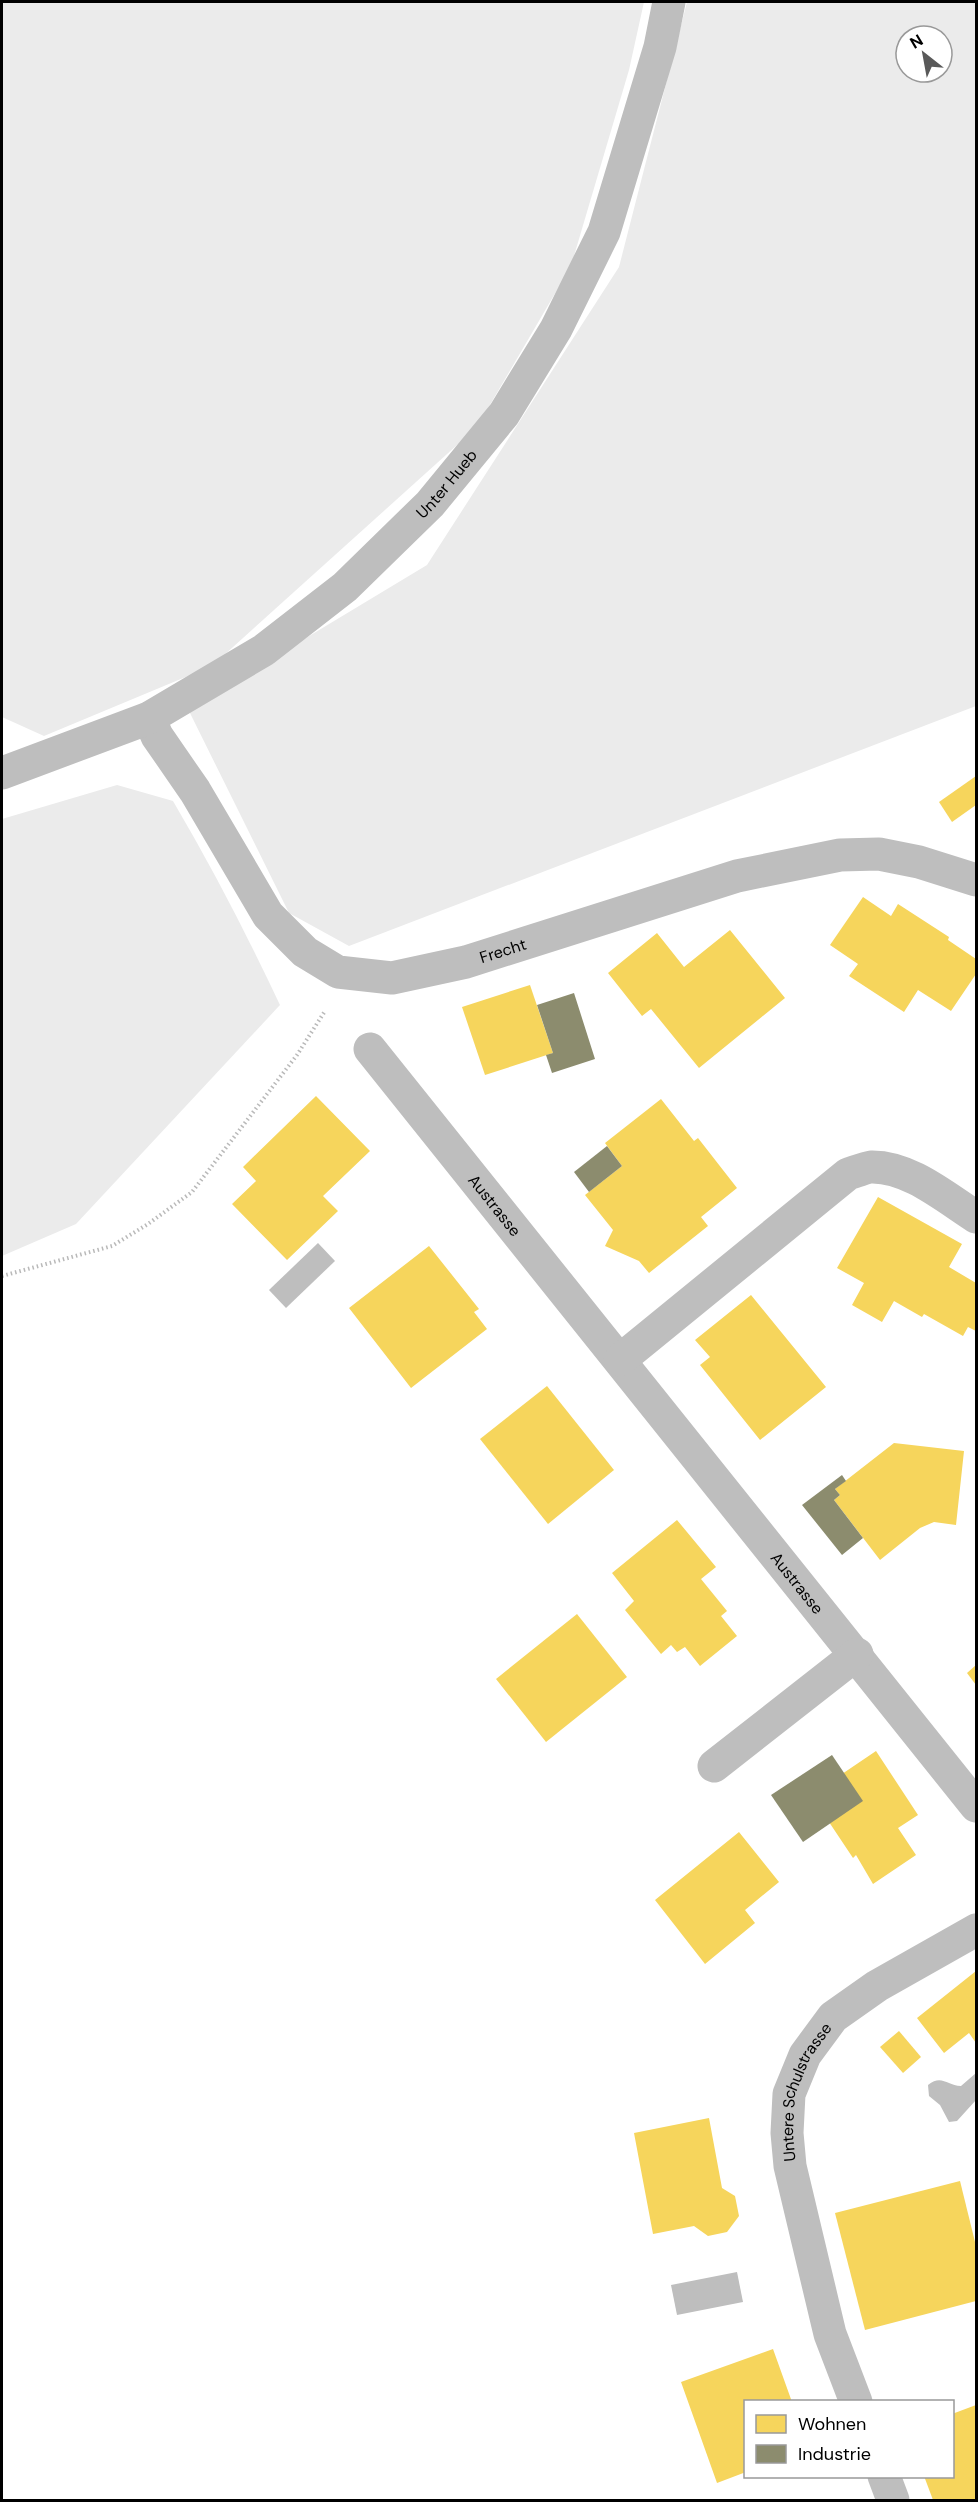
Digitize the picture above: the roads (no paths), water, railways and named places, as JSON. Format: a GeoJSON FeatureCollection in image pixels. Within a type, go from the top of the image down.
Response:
{"type":"FeatureCollection","features":[{"type":"Feature","properties":{"kind":"street","name":"Unter Hueb"},"geometry":{"type":"LineString","coordinates":[[2,773],[149,718],[264,650],[345,587],[430,504],[504,414],[556,329],[604,232],[660,47],[669,2]]}},
{"type":"Feature","properties":{"kind":"street","name":"Frecht"},"geometry":{"type":"LineString","coordinates":[[149,718],[157,736],[195,791],[268,915],[305,952],[338,972],[392,978],[466,962],[737,876],[840,855],[879,854],[919,862],[976,880]]}},
{"type":"Feature","properties":{"kind":"street","name":"Austrasse"},"geometry":{"type":"LineString","coordinates":[[370,1048],[857,1654],[976,1806]]}},
{"type":"Feature","properties":{"kind":"street"},"geometry":{"type":"LineString","coordinates":[[620,1360],[848,1174],[869,1167],[892,1169],[915,1179],[976,1217]]}},
{"type":"Feature","properties":{"kind":"street"},"geometry":{"type":"LineString","coordinates":[[714,1766],[857,1654]]}},
{"type":"Feature","properties":{"kind":"street","name":"Untere Schulstrasse"},"geometry":{"type":"LineString","coordinates":[[855,2400],[830,2334],[790,2166],[787,2133],[789,2094],[805,2055],[833,2017],[877,1986],[976,1930]]}},
{"type":"Feature","properties":{"kind":"street"},"geometry":{"type":"LineString","coordinates":[[885,2478],[893,2500]]}}]}
